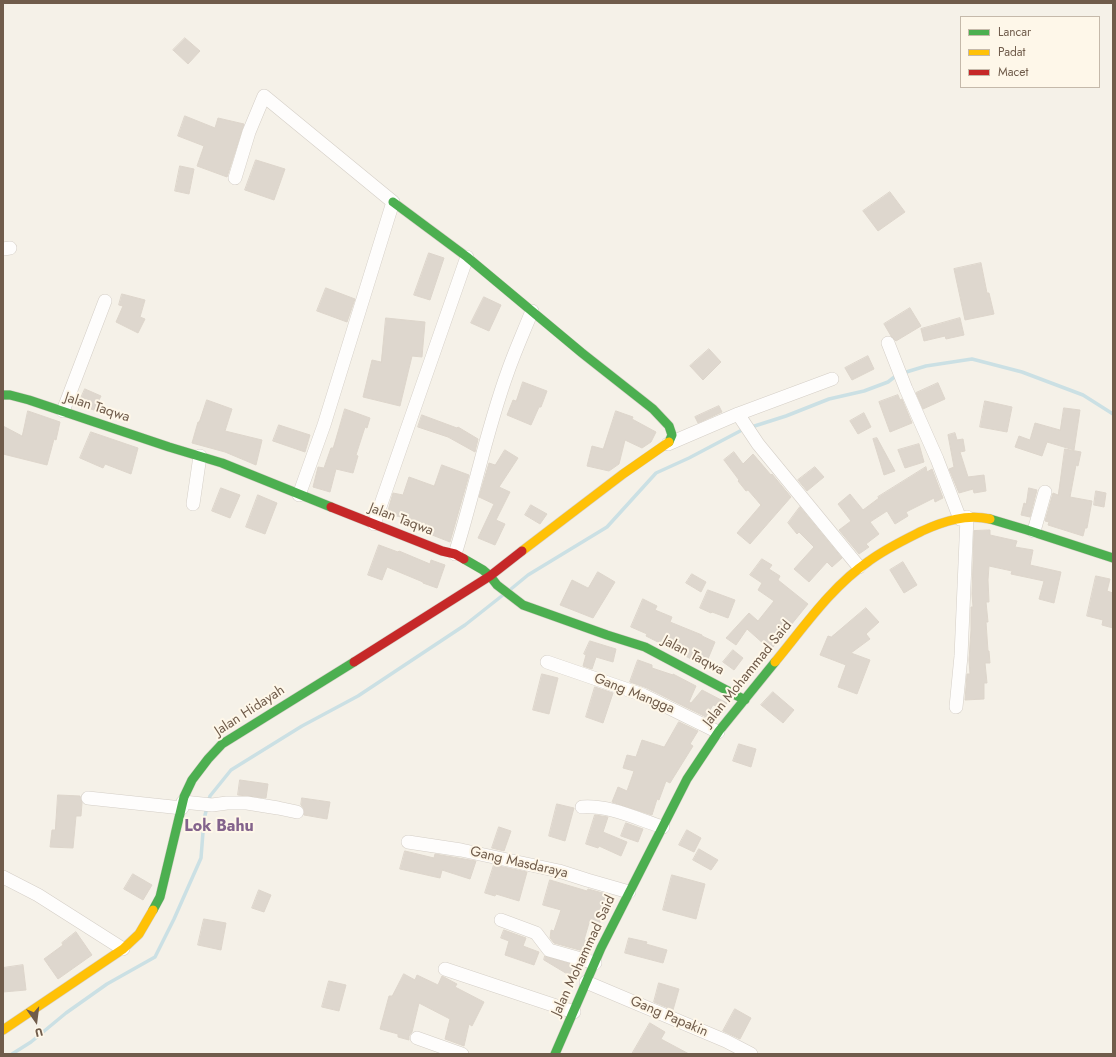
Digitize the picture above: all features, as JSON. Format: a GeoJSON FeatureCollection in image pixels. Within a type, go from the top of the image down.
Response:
{"type":"FeatureCollection","features":[{"type":"Feature","properties":{"kind":"street"},"geometry":{"type":"LineString","coordinates":[[235,178],[249,132],[264,96],[393,202],[467,257],[582,353],[653,409],[669,426],[672,435],[668,444]]}},
{"type":"Feature","properties":{"kind":"street"},"geometry":{"type":"LineString","coordinates":[[299,495],[324,426],[393,202]]}},
{"type":"Feature","properties":{"kind":"street"},"geometry":{"type":"LineString","coordinates":[[374,524],[467,257]]}},
{"type":"Feature","properties":{"kind":"street"},"geometry":{"type":"LineString","coordinates":[[63,411],[104,301]]}},
{"type":"Feature","properties":{"kind":"street"},"geometry":{"type":"LineString","coordinates":[[455,554],[505,379],[532,312]]}},
{"type":"Feature","properties":{"kind":"street"},"geometry":{"type":"LineString","coordinates":[[888,343],[906,389],[963,518],[961,656],[956,707]]}},
{"type":"Feature","properties":{"kind":"street"},"geometry":{"type":"LineString","coordinates":[[668,444],[741,418],[832,378]]}},
{"type":"Feature","properties":{"kind":"street","name":"Jalan Taqwa"},"geometry":{"type":"LineString","coordinates":[[3,395],[10,395],[29,400],[222,462],[299,495],[455,554],[483,570],[497,585],[523,605],[607,636],[645,647],[745,700]]}},
{"type":"Feature","properties":{"kind":"street"},"geometry":{"type":"LineString","coordinates":[[741,418],[758,444],[860,567]]}},
{"type":"Feature","properties":{"kind":"street","name":"Jalan Hidayah"},"geometry":{"type":"LineString","coordinates":[[3,1030],[123,949],[139,934],[160,898],[182,805],[192,780],[222,744],[490,576],[623,474],[668,444]]}},
{"type":"Feature","properties":{"kind":"street"},"geometry":{"type":"LineString","coordinates":[[193,504],[200,456]]}},
{"type":"Feature","properties":{"kind":"street"},"geometry":{"type":"LineString","coordinates":[[1034,532],[1045,492]]}},
{"type":"Feature","properties":{"kind":"street","name":"Jalan Mohammad Said"},"geometry":{"type":"LineString","coordinates":[[556,1054],[595,963],[629,892],[664,827],[690,774],[718,732],[828,598],[860,567],[904,540],[932,527],[963,518],[987,519],[1034,532],[1113,558]]}},
{"type":"Feature","properties":{"kind":"street","name":"Gang Mangga"},"geometry":{"type":"LineString","coordinates":[[548,662],[644,695],[718,732]]}},
{"type":"Feature","properties":{"kind":"street"},"geometry":{"type":"LineString","coordinates":[[88,798],[182,805],[198,803],[212,805],[247,803],[298,812]]}},
{"type":"Feature","properties":{"kind":"street"},"geometry":{"type":"LineString","coordinates":[[582,807],[592,806],[606,809],[664,827]]}},
{"type":"Feature","properties":{"kind":"street","name":"Gang Masdaraya"},"geometry":{"type":"LineString","coordinates":[[408,842],[461,850],[559,871],[629,892]]}},
{"type":"Feature","properties":{"kind":"street"},"geometry":{"type":"LineString","coordinates":[[3,877],[38,895],[123,949]]}},
{"type":"Feature","properties":{"kind":"street"},"geometry":{"type":"LineString","coordinates":[[501,920],[536,933],[545,947],[549,950],[595,963]]}},
{"type":"Feature","properties":{"kind":"street"},"geometry":{"type":"LineString","coordinates":[[445,969],[574,1012]]}},
{"type":"Feature","properties":{"kind":"street","name":"Gang Papakin"},"geometry":{"type":"LineString","coordinates":[[586,982],[726,1041],[750,1054]]}},
{"type":"Feature","properties":{"kind":"street"},"geometry":{"type":"LineString","coordinates":[[417,1038],[462,1054]]}},
{"type":"Feature","properties":{"kind":"building"},"geometry":{"type":"Polygon","coordinates":[[[185,38],[200,51],[188,64],[173,50],[185,38]]]}},
{"type":"Feature","properties":{"kind":"building"},"geometry":{"type":"Polygon","coordinates":[[[185,116],[215,128],[218,118],[244,124],[227,177],[197,166],[204,146],[178,136],[185,116]]]}},
{"type":"Feature","properties":{"kind":"building"},"geometry":{"type":"Polygon","coordinates":[[[256,160],[285,169],[274,200],[245,190],[256,160]]]}},
{"type":"Feature","properties":{"kind":"building"},"geometry":{"type":"Polygon","coordinates":[[[180,166],[194,169],[189,194],[175,191],[180,166]]]}},
{"type":"Feature","properties":{"kind":"building"},"geometry":{"type":"Polygon","coordinates":[[[890,192],[905,212],[878,231],[863,211],[890,192]]]}},
{"type":"Feature","properties":{"kind":"building"},"geometry":{"type":"Polygon","coordinates":[[[429,253],[444,258],[430,300],[414,295],[429,253]]]}},
{"type":"Feature","properties":{"kind":"building"},"geometry":{"type":"Polygon","coordinates":[[[981,263],[987,293],[989,293],[994,314],[965,320],[954,269],[981,263]]]}},
{"type":"Feature","properties":{"kind":"building"},"geometry":{"type":"Polygon","coordinates":[[[326,288],[355,299],[347,322],[317,311],[326,288]]]}},
{"type":"Feature","properties":{"kind":"building"},"geometry":{"type":"Polygon","coordinates":[[[122,294],[145,300],[140,317],[145,319],[138,333],[116,322],[123,306],[119,305],[122,294]]]}},
{"type":"Feature","properties":{"kind":"building"},"geometry":{"type":"Polygon","coordinates":[[[484,297],[501,305],[489,331],[471,323],[484,297]]]}},
{"type":"Feature","properties":{"kind":"building"},"geometry":{"type":"Polygon","coordinates":[[[910,308],[921,326],[896,341],[891,336],[884,324],[910,308]]]}},
{"type":"Feature","properties":{"kind":"building"},"geometry":{"type":"Polygon","coordinates":[[[386,318],[425,322],[422,357],[412,356],[400,406],[363,397],[372,360],[381,362],[386,318]]]}},
{"type":"Feature","properties":{"kind":"building"},"geometry":{"type":"Polygon","coordinates":[[[960,318],[964,335],[946,339],[945,336],[924,341],[921,329],[960,318]]]}},
{"type":"Feature","properties":{"kind":"building"},"geometry":{"type":"Polygon","coordinates":[[[709,349],[721,362],[703,380],[690,366],[709,349]]]}},
{"type":"Feature","properties":{"kind":"building"},"geometry":{"type":"Polygon","coordinates":[[[868,356],[874,369],[852,380],[845,368],[868,356]]]}},
{"type":"Feature","properties":{"kind":"building"},"geometry":{"type":"Polygon","coordinates":[[[523,382],[547,391],[541,407],[539,407],[531,425],[507,415],[513,400],[516,401],[523,382]]]}},
{"type":"Feature","properties":{"kind":"building"},"geometry":{"type":"Polygon","coordinates":[[[938,383],[945,399],[923,409],[916,393],[938,383]]]}},
{"type":"Feature","properties":{"kind":"building"},"geometry":{"type":"Polygon","coordinates":[[[85,389],[101,396],[94,410],[78,405],[85,389]]]}},
{"type":"Feature","properties":{"kind":"building"},"geometry":{"type":"Polygon","coordinates":[[[898,395],[900,400],[902,399],[912,423],[890,432],[879,402],[898,395]]]}},
{"type":"Feature","properties":{"kind":"building"},"geometry":{"type":"Polygon","coordinates":[[[207,400],[232,409],[225,431],[262,440],[256,465],[225,452],[192,443],[198,422],[207,400]]]}},
{"type":"Feature","properties":{"kind":"building"},"geometry":{"type":"Polygon","coordinates":[[[985,401],[1012,407],[1007,432],[980,427],[985,401]]]}},
{"type":"Feature","properties":{"kind":"building"},"geometry":{"type":"Polygon","coordinates":[[[719,406],[722,412],[698,423],[695,417],[719,406]]]}},
{"type":"Feature","properties":{"kind":"building"},"geometry":{"type":"Polygon","coordinates":[[[1064,408],[1080,410],[1074,450],[1047,442],[1042,456],[1015,447],[1019,436],[1030,440],[1035,423],[1060,430],[1064,408]]]}},
{"type":"Feature","properties":{"kind":"building"},"geometry":{"type":"Polygon","coordinates":[[[345,409],[370,418],[367,428],[365,427],[356,455],[358,456],[353,473],[336,469],[330,492],[313,487],[318,467],[324,468],[331,448],[333,448],[345,409]]]}},
{"type":"Feature","properties":{"kind":"building"},"geometry":{"type":"Polygon","coordinates":[[[28,411],[60,422],[56,440],[54,439],[47,465],[3,454],[3,426],[22,436],[28,411]]]}},
{"type":"Feature","properties":{"kind":"building"},"geometry":{"type":"Polygon","coordinates":[[[616,411],[633,417],[632,419],[656,432],[651,442],[642,448],[625,440],[619,464],[609,471],[587,466],[592,446],[603,449],[616,411]]]}},
{"type":"Feature","properties":{"kind":"building"},"geometry":{"type":"Polygon","coordinates":[[[864,413],[871,427],[858,434],[850,421],[864,413]]]}},
{"type":"Feature","properties":{"kind":"building"},"geometry":{"type":"Polygon","coordinates":[[[422,415],[457,428],[458,427],[478,439],[475,452],[448,437],[418,427],[422,415]]]}},
{"type":"Feature","properties":{"kind":"building"},"geometry":{"type":"Polygon","coordinates":[[[279,425],[310,435],[305,452],[273,441],[279,425]]]}},
{"type":"Feature","properties":{"kind":"building"},"geometry":{"type":"Polygon","coordinates":[[[91,432],[138,448],[131,474],[105,464],[103,468],[80,458],[91,432]]]}},
{"type":"Feature","properties":{"kind":"building"},"geometry":{"type":"Polygon","coordinates":[[[955,433],[957,440],[963,439],[965,451],[960,452],[968,477],[984,475],[986,491],[974,493],[973,489],[959,493],[949,469],[954,467],[948,435],[955,433]]]}},
{"type":"Feature","properties":{"kind":"building"},"geometry":{"type":"Polygon","coordinates":[[[877,438],[895,471],[884,475],[873,439],[877,438]]]}},
{"type":"Feature","properties":{"kind":"building"},"geometry":{"type":"Polygon","coordinates":[[[919,444],[924,462],[905,468],[898,450],[919,444]]]}},
{"type":"Feature","properties":{"kind":"building"},"geometry":{"type":"Polygon","coordinates":[[[1065,449],[1081,452],[1078,466],[1076,465],[1070,497],[1092,501],[1087,528],[1085,528],[1083,536],[1048,525],[1049,522],[1045,521],[1053,493],[1058,495],[1065,449]]]}},
{"type":"Feature","properties":{"kind":"building"},"geometry":{"type":"Polygon","coordinates":[[[505,450],[518,458],[499,487],[510,492],[496,520],[505,524],[495,545],[478,538],[494,504],[479,497],[489,463],[495,465],[505,450]]]}},
{"type":"Feature","properties":{"kind":"building"},"geometry":{"type":"Polygon","coordinates":[[[734,452],[743,464],[753,454],[791,497],[750,544],[737,533],[761,505],[748,490],[746,491],[724,460],[734,452]]]}},
{"type":"Feature","properties":{"kind":"building"},"geometry":{"type":"Polygon","coordinates":[[[442,465],[469,475],[450,542],[404,524],[406,518],[387,514],[393,493],[403,495],[409,477],[434,486],[442,465]]]}},
{"type":"Feature","properties":{"kind":"building"},"geometry":{"type":"Polygon","coordinates":[[[815,467],[824,477],[807,491],[798,480],[815,467]]]}},
{"type":"Feature","properties":{"kind":"building"},"geometry":{"type":"Polygon","coordinates":[[[926,467],[927,472],[932,469],[943,498],[935,502],[934,498],[906,512],[908,516],[895,524],[887,511],[870,522],[879,534],[866,544],[869,547],[859,554],[839,530],[851,521],[838,504],[850,494],[863,510],[879,498],[878,497],[926,467]]]}},
{"type":"Feature","properties":{"kind":"building"},"geometry":{"type":"Polygon","coordinates":[[[221,488],[240,495],[230,518],[212,511],[221,488]]]}},
{"type":"Feature","properties":{"kind":"building"},"geometry":{"type":"Polygon","coordinates":[[[1029,488],[1037,490],[1030,517],[1021,515],[1024,503],[1026,504],[1029,488]]]}},
{"type":"Feature","properties":{"kind":"building"},"geometry":{"type":"Polygon","coordinates":[[[1096,491],[1106,493],[1104,507],[1094,505],[1096,491]]]}},
{"type":"Feature","properties":{"kind":"building"},"geometry":{"type":"Polygon","coordinates":[[[258,495],[277,503],[265,534],[246,527],[258,495]]]}},
{"type":"Feature","properties":{"kind":"building"},"geometry":{"type":"Polygon","coordinates":[[[531,505],[547,514],[540,524],[525,515],[531,505]]]}},
{"type":"Feature","properties":{"kind":"building"},"geometry":{"type":"Polygon","coordinates":[[[800,507],[842,558],[832,567],[827,562],[809,582],[794,569],[814,547],[799,532],[797,534],[788,523],[800,507]]]}},
{"type":"Feature","properties":{"kind":"building"},"geometry":{"type":"Polygon","coordinates":[[[990,530],[990,535],[1017,541],[1015,547],[1033,550],[1030,565],[1061,572],[1054,603],[1039,599],[1044,581],[1011,574],[1012,571],[989,566],[989,602],[986,602],[988,622],[986,622],[990,663],[985,663],[987,683],[984,683],[984,699],[965,700],[967,674],[970,674],[969,660],[971,607],[973,607],[974,531],[990,530]]]}},
{"type":"Feature","properties":{"kind":"building"},"geometry":{"type":"Polygon","coordinates":[[[379,545],[398,552],[399,551],[430,564],[431,560],[445,565],[437,588],[387,567],[382,580],[368,575],[379,545]]]}},
{"type":"Feature","properties":{"kind":"building"},"geometry":{"type":"Polygon","coordinates":[[[762,559],[772,565],[769,569],[780,576],[778,580],[808,604],[769,652],[764,647],[765,645],[747,629],[736,645],[726,638],[749,613],[758,621],[774,601],[758,590],[762,583],[750,575],[762,559]]]}},
{"type":"Feature","properties":{"kind":"building"},"geometry":{"type":"Polygon","coordinates":[[[903,562],[917,585],[904,593],[890,570],[903,562]]]}},
{"type":"Feature","properties":{"kind":"building"},"geometry":{"type":"Polygon","coordinates":[[[598,572],[615,582],[593,618],[560,605],[572,580],[588,588],[598,572]]]}},
{"type":"Feature","properties":{"kind":"building"},"geometry":{"type":"Polygon","coordinates":[[[692,574],[706,582],[701,592],[686,583],[692,574]]]}},
{"type":"Feature","properties":{"kind":"building"},"geometry":{"type":"Polygon","coordinates":[[[1096,576],[1110,579],[1107,591],[1113,593],[1113,628],[1102,625],[1103,620],[1087,616],[1096,576]]]}},
{"type":"Feature","properties":{"kind":"building"},"geometry":{"type":"Polygon","coordinates":[[[708,590],[735,600],[728,618],[700,608],[708,590]]]}},
{"type":"Feature","properties":{"kind":"building"},"geometry":{"type":"Polygon","coordinates":[[[643,599],[657,606],[655,610],[672,617],[670,622],[715,642],[705,666],[646,636],[647,634],[631,627],[643,599]]]}},
{"type":"Feature","properties":{"kind":"building"},"geometry":{"type":"Polygon","coordinates":[[[866,608],[879,622],[866,634],[870,639],[851,653],[870,660],[857,694],[838,687],[846,665],[820,655],[828,636],[831,637],[866,608]]]}},
{"type":"Feature","properties":{"kind":"building"},"geometry":{"type":"Polygon","coordinates":[[[590,641],[616,649],[613,662],[596,657],[592,669],[583,666],[586,655],[584,654],[590,641]]]}},
{"type":"Feature","properties":{"kind":"building"},"geometry":{"type":"Polygon","coordinates":[[[733,650],[743,658],[734,670],[723,662],[733,650]]]}},
{"type":"Feature","properties":{"kind":"building"},"geometry":{"type":"Polygon","coordinates":[[[638,660],[652,665],[652,668],[673,674],[696,686],[689,702],[691,703],[702,690],[727,703],[723,708],[713,705],[706,717],[647,688],[630,682],[638,660]]]}},
{"type":"Feature","properties":{"kind":"building"},"geometry":{"type":"Polygon","coordinates":[[[542,674],[558,678],[549,714],[533,710],[542,674]]]}},
{"type":"Feature","properties":{"kind":"building"},"geometry":{"type":"Polygon","coordinates":[[[595,687],[613,693],[603,723],[586,717],[595,687]]]}},
{"type":"Feature","properties":{"kind":"building"},"geometry":{"type":"Polygon","coordinates":[[[773,692],[794,710],[783,723],[761,705],[773,692]]]}},
{"type":"Feature","properties":{"kind":"building"},"geometry":{"type":"Polygon","coordinates":[[[679,722],[698,731],[690,744],[693,746],[670,783],[666,781],[659,800],[657,799],[652,815],[612,802],[618,787],[627,791],[634,771],[623,768],[627,755],[636,757],[642,740],[664,747],[679,722]]]}},
{"type":"Feature","properties":{"kind":"building"},"geometry":{"type":"Polygon","coordinates":[[[739,744],[756,749],[751,767],[733,761],[739,744]]]}},
{"type":"Feature","properties":{"kind":"building"},"geometry":{"type":"Polygon","coordinates":[[[240,780],[268,784],[266,798],[238,795],[240,780]]]}},
{"type":"Feature","properties":{"kind":"building"},"geometry":{"type":"Polygon","coordinates":[[[58,795],[80,796],[82,803],[81,816],[76,816],[73,848],[50,847],[52,830],[55,830],[58,795]]]}},
{"type":"Feature","properties":{"kind":"building"},"geometry":{"type":"Polygon","coordinates":[[[302,798],[330,802],[327,819],[304,815],[304,809],[301,805],[302,798]]]}},
{"type":"Feature","properties":{"kind":"building"},"geometry":{"type":"Polygon","coordinates":[[[557,804],[574,808],[565,841],[549,836],[557,804]]]}},
{"type":"Feature","properties":{"kind":"building"},"geometry":{"type":"Polygon","coordinates":[[[595,815],[608,817],[603,832],[627,842],[621,856],[599,846],[598,848],[586,844],[595,815]]]}},
{"type":"Feature","properties":{"kind":"building"},"geometry":{"type":"Polygon","coordinates":[[[626,823],[643,829],[638,842],[621,836],[626,823]]]}},
{"type":"Feature","properties":{"kind":"building"},"geometry":{"type":"Polygon","coordinates":[[[499,827],[511,831],[504,851],[492,848],[499,827]]]}},
{"type":"Feature","properties":{"kind":"building"},"geometry":{"type":"Polygon","coordinates":[[[687,830],[701,838],[694,852],[679,845],[687,830]]]}},
{"type":"Feature","properties":{"kind":"building"},"geometry":{"type":"Polygon","coordinates":[[[699,849],[718,860],[711,870],[693,860],[699,849]]]}},
{"type":"Feature","properties":{"kind":"building"},"geometry":{"type":"Polygon","coordinates":[[[405,851],[434,858],[435,854],[476,861],[470,879],[442,870],[440,878],[400,869],[405,851]]]}},
{"type":"Feature","properties":{"kind":"building"},"geometry":{"type":"Polygon","coordinates":[[[494,865],[527,872],[519,901],[496,894],[495,896],[485,893],[494,865]]]}},
{"type":"Feature","properties":{"kind":"building"},"geometry":{"type":"Polygon","coordinates":[[[133,874],[152,885],[143,900],[124,889],[133,874]]]}},
{"type":"Feature","properties":{"kind":"building"},"geometry":{"type":"Polygon","coordinates":[[[672,875],[705,884],[696,919],[663,910],[672,875]]]}},
{"type":"Feature","properties":{"kind":"building"},"geometry":{"type":"Polygon","coordinates":[[[550,880],[587,891],[588,889],[610,895],[606,910],[604,910],[599,925],[589,923],[584,940],[592,942],[587,952],[554,943],[550,938],[551,930],[554,931],[561,910],[543,905],[550,880]]]}},
{"type":"Feature","properties":{"kind":"building"},"geometry":{"type":"Polygon","coordinates":[[[259,890],[271,895],[264,912],[252,908],[259,890]]]}},
{"type":"Feature","properties":{"kind":"building"},"geometry":{"type":"Polygon","coordinates":[[[204,919],[226,923],[221,950],[198,945],[204,919]]]}},
{"type":"Feature","properties":{"kind":"building"},"geometry":{"type":"Polygon","coordinates":[[[504,930],[526,938],[523,946],[539,952],[534,965],[505,955],[509,941],[501,938],[504,930]]]}},
{"type":"Feature","properties":{"kind":"building"},"geometry":{"type":"Polygon","coordinates":[[[76,932],[92,955],[58,979],[44,959],[63,945],[62,943],[76,932]]]}},
{"type":"Feature","properties":{"kind":"building"},"geometry":{"type":"Polygon","coordinates":[[[629,938],[647,942],[646,944],[667,950],[663,963],[625,953],[629,938]]]}},
{"type":"Feature","properties":{"kind":"building"},"geometry":{"type":"Polygon","coordinates":[[[545,956],[581,967],[576,977],[570,973],[569,975],[544,960],[545,956]]]}},
{"type":"Feature","properties":{"kind":"building"},"geometry":{"type":"Polygon","coordinates":[[[23,965],[26,990],[3,992],[3,968],[23,965]]]}},
{"type":"Feature","properties":{"kind":"building"},"geometry":{"type":"Polygon","coordinates":[[[404,974],[415,980],[417,975],[438,985],[442,976],[457,984],[455,987],[484,1002],[472,1026],[469,1024],[464,1046],[445,1039],[450,1019],[419,1003],[409,1040],[398,1037],[398,1034],[380,1029],[389,996],[392,996],[404,974]]]}},
{"type":"Feature","properties":{"kind":"building"},"geometry":{"type":"Polygon","coordinates":[[[329,981],[346,985],[339,1011],[322,1007],[329,981]]]}},
{"type":"Feature","properties":{"kind":"building"},"geometry":{"type":"Polygon","coordinates":[[[659,983],[679,989],[673,1010],[654,1002],[659,983]]]}},
{"type":"Feature","properties":{"kind":"building"},"geometry":{"type":"Polygon","coordinates":[[[735,1009],[751,1018],[740,1039],[723,1031],[735,1009]]]}},
{"type":"Feature","properties":{"kind":"building"},"geometry":{"type":"Polygon","coordinates":[[[650,1023],[665,1032],[661,1039],[689,1054],[632,1054],[650,1023]]]}},
{"type":"Feature","properties":{"kind":"waterway"},"geometry":{"type":"LineString","coordinates":[[903,373],[926,366],[972,359],[1022,372],[1083,395],[1113,414]]}},
{"type":"Feature","properties":{"kind":"waterway"},"geometry":{"type":"LineString","coordinates":[[511,589],[528,575],[607,527],[656,473],[689,458],[742,430],[786,416],[829,399],[864,391],[888,382],[897,375]]}},
{"type":"Feature","properties":{"kind":"waterway"},"geometry":{"type":"LineString","coordinates":[[12,1054],[31,1042],[66,1013],[107,984],[155,957],[174,919],[201,858],[204,819],[210,796],[231,770],[302,726],[358,696],[465,625],[503,595]]}},
{"type":"Feature","properties":{"kind":"traffic: fast"},"geometry":{"type":"LineString","coordinates":[[393,202],[467,257],[582,353],[653,409],[669,426],[672,435],[669,442]]}},
{"type":"Feature","properties":{"kind":"traffic: fast"},"geometry":{"type":"LineString","coordinates":[[3,395],[10,395],[29,400],[169,447],[222,463],[331,507]]}},
{"type":"Feature","properties":{"kind":"traffic: fast"},"geometry":{"type":"LineString","coordinates":[[990,519],[1113,558]]}},
{"type":"Feature","properties":{"kind":"traffic: fast"},"geometry":{"type":"LineString","coordinates":[[464,559],[483,570],[497,585],[523,605],[645,647],[745,700]]}},
{"type":"Feature","properties":{"kind":"traffic: fast"},"geometry":{"type":"LineString","coordinates":[[153,910],[160,897],[184,797],[192,780],[208,759],[222,744],[354,662]]}},
{"type":"Feature","properties":{"kind":"traffic: fast"},"geometry":{"type":"LineString","coordinates":[[555,1054],[601,948],[687,779],[719,731],[775,662]]}},
{"type":"Feature","properties":{"kind":"traffic: slow"},"geometry":{"type":"LineString","coordinates":[[522,551],[623,474],[669,442]]}},
{"type":"Feature","properties":{"kind":"traffic: slow"},"geometry":{"type":"LineString","coordinates":[[775,662],[830,595],[855,571],[875,557],[902,541],[939,524],[955,519],[972,517],[990,519]]}},
{"type":"Feature","properties":{"kind":"traffic: slow"},"geometry":{"type":"LineString","coordinates":[[3,1030],[123,949],[139,934],[153,910]]}},
{"type":"Feature","properties":{"kind":"traffic: jam"},"geometry":{"type":"LineString","coordinates":[[331,507],[442,551],[455,554],[464,559]]}},
{"type":"Feature","properties":{"kind":"traffic: jam"},"geometry":{"type":"LineString","coordinates":[[354,662],[490,576],[522,551]]}},
{"type":"Feature","properties":{"kind":"district","name":"Lok Bahu"},"geometry":{"type":"Point","coordinates":[219,827]}}]}
